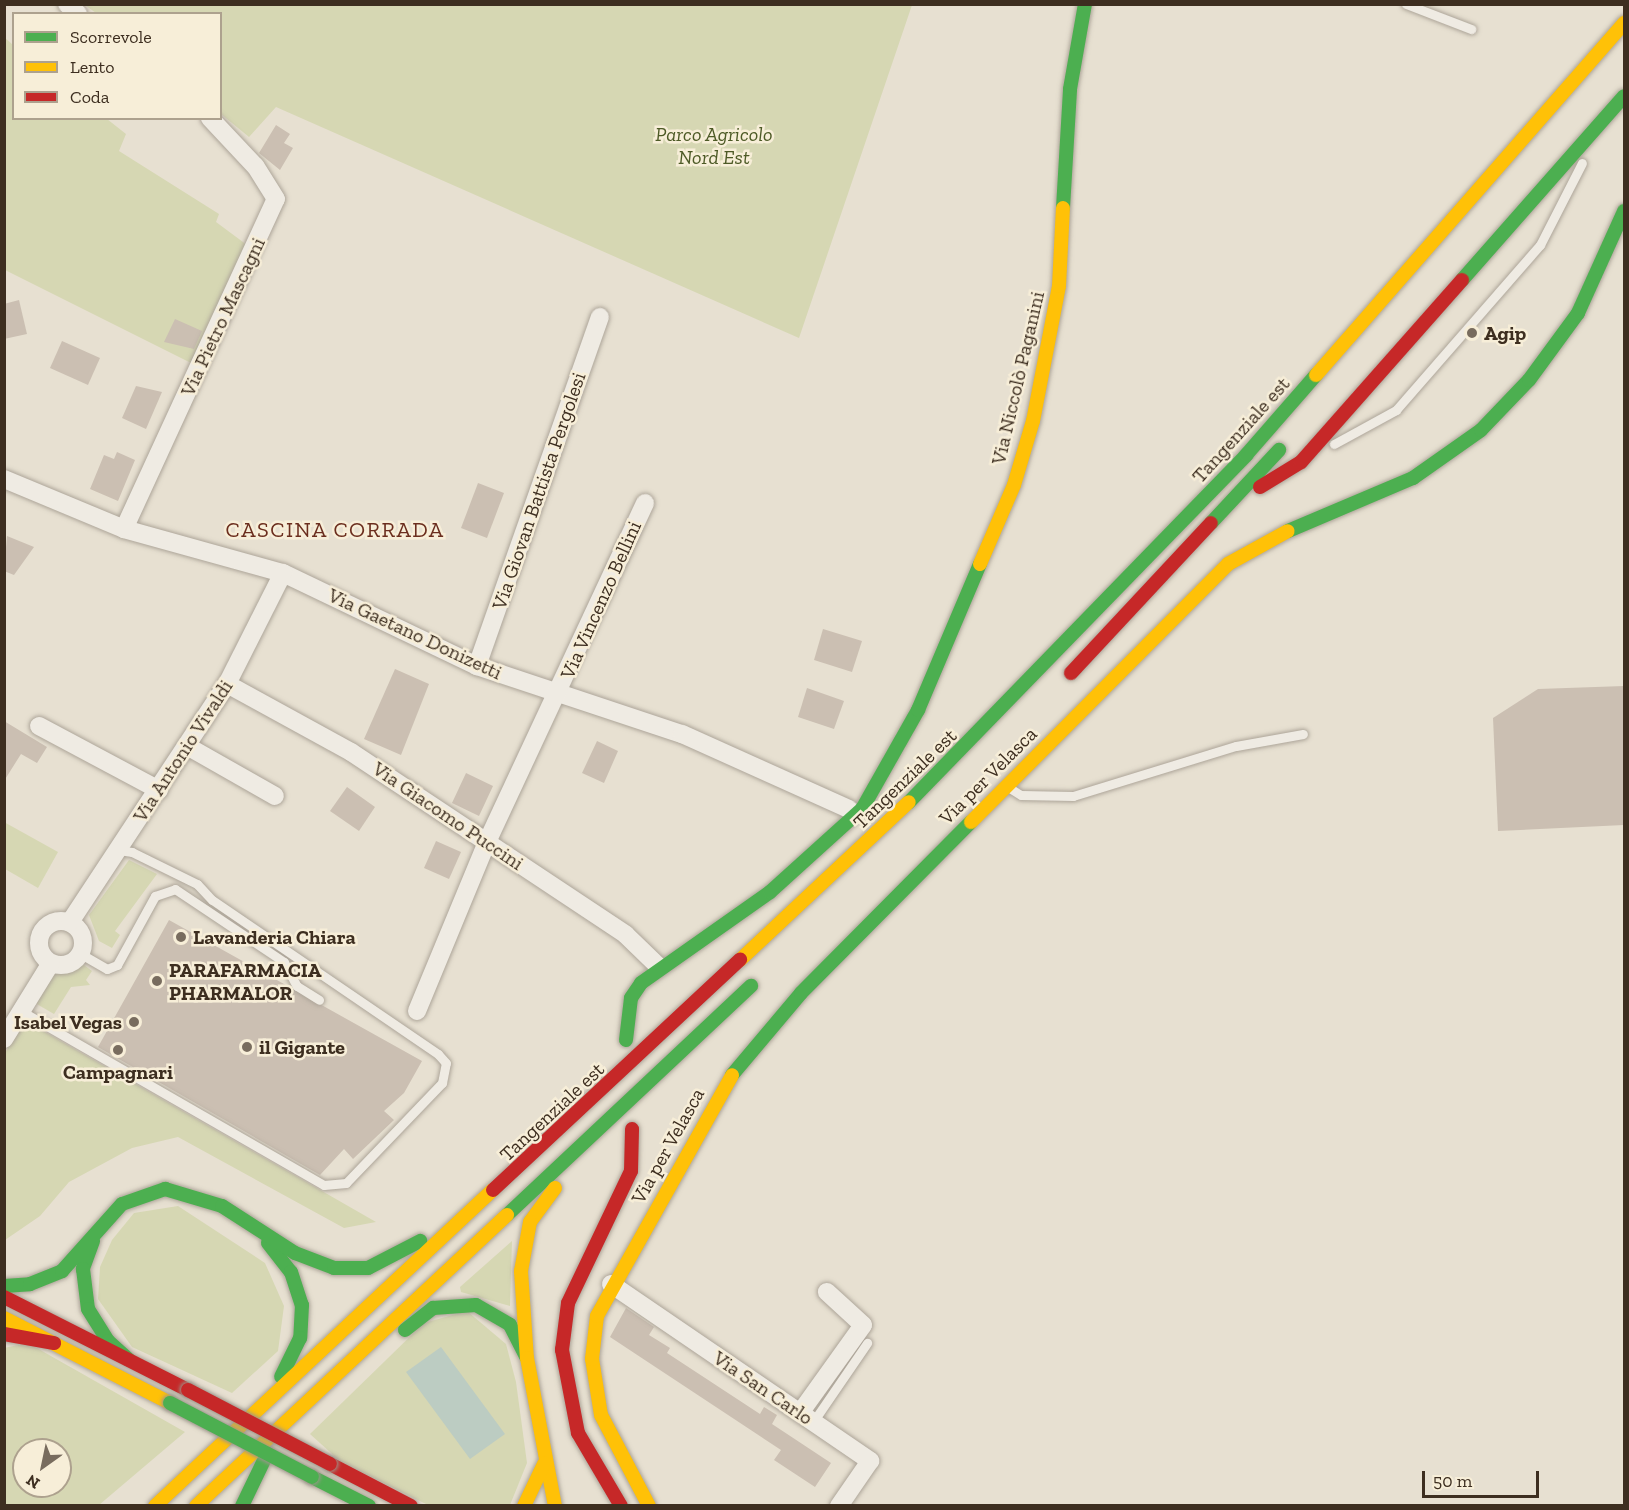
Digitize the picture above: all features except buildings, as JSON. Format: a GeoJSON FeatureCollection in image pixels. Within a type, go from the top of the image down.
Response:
{"type":"FeatureCollection","features":[{"type":"Feature","properties":{"kind":"main road","name":"Via Niccolò Paganini"},"geometry":{"type":"LineString","coordinates":[[626,1040],[631,998],[658,966],[742,912],[809,857],[853,813],[903,739],[1014,485],[1033,421],[1059,286],[1070,89],[1085,4]]}},
{"type":"Feature","properties":{"kind":"main road"},"geometry":{"type":"LineString","coordinates":[[1588,65],[1594,42],[1623,4]]}},
{"type":"Feature","properties":{"kind":"main road","name":"Tangenziale est"},"geometry":{"type":"LineString","coordinates":[[155,1506],[794,915],[1094,617],[1253,446],[1624,23]]}},
{"type":"Feature","properties":{"kind":"main road"},"geometry":{"type":"LineString","coordinates":[[1232,504],[1301,462],[1624,96]]}},
{"type":"Feature","properties":{"kind":"main road","name":"Via per Velasca"},"geometry":{"type":"LineString","coordinates":[[648,1506],[601,1415],[592,1359],[597,1316],[611,1284],[738,1064],[1006,786],[1228,564],[1267,540],[1413,478],[1481,430],[1529,380],[1578,313],[1624,211]]}},
{"type":"Feature","properties":{"kind":"main road"},"geometry":{"type":"LineString","coordinates":[[1061,682],[1232,504],[1287,441]]}},
{"type":"Feature","properties":{"kind":"main road"},"geometry":{"type":"LineString","coordinates":[[196,1506],[759,978]]}},
{"type":"Feature","properties":{"kind":"main road"},"geometry":{"type":"LineString","coordinates":[[555,1506],[544,1464],[527,1358],[521,1271],[530,1222],[541,1202],[583,1160],[602,1125]]}},
{"type":"Feature","properties":{"kind":"main road"},"geometry":{"type":"LineString","coordinates":[[620,1504],[578,1433],[562,1350],[568,1303],[627,1183],[633,1129]]}},
{"type":"Feature","properties":{"kind":"main road"},"geometry":{"type":"LineString","coordinates":[[4,1286],[39,1282],[62,1271],[102,1220],[130,1199],[177,1190],[222,1206],[257,1230],[326,1266],[368,1268],[414,1246],[466,1200],[495,1192]]}},
{"type":"Feature","properties":{"kind":"main road"},"geometry":{"type":"LineString","coordinates":[[102,1220],[83,1269],[85,1296],[103,1335],[129,1360]]}},
{"type":"Feature","properties":{"kind":"main road"},"geometry":{"type":"LineString","coordinates":[[257,1230],[291,1272],[303,1318],[297,1348],[266,1401]]}},
{"type":"Feature","properties":{"kind":"main road"},"geometry":{"type":"LineString","coordinates":[[4,1297],[411,1506]]}},
{"type":"Feature","properties":{"kind":"main road"},"geometry":{"type":"LineString","coordinates":[[330,1378],[373,1360],[428,1311],[454,1303],[477,1305],[504,1320],[527,1358]]}},
{"type":"Feature","properties":{"kind":"main road"},"geometry":{"type":"LineString","coordinates":[[4,1318],[369,1506]]}},
{"type":"Feature","properties":{"kind":"main road"},"geometry":{"type":"LineString","coordinates":[[4,1334],[54,1343]]}},
{"type":"Feature","properties":{"kind":"main road"},"geometry":{"type":"LineString","coordinates":[[242,1506],[256,1468],[296,1413]]}},
{"type":"Feature","properties":{"kind":"main road"},"geometry":{"type":"LineString","coordinates":[[618,1451],[620,1504]]}},
{"type":"Feature","properties":{"kind":"main road"},"geometry":{"type":"LineString","coordinates":[[524,1506],[544,1464]]}},
{"type":"Feature","properties":{"kind":"main road"},"geometry":{"type":"LineString","coordinates":[[144,1506],[176,1485]]}},
{"type":"Feature","properties":{"kind":"street","name":"Via Pietro Mascagni"},"geometry":{"type":"LineString","coordinates":[[124,529],[276,199],[255,166],[212,120]]}},
{"type":"Feature","properties":{"kind":"street","name":"Via Giovan Battista Pergolesi"},"geometry":{"type":"LineString","coordinates":[[477,666],[600,317]]}},
{"type":"Feature","properties":{"kind":"street","name":"Via Gaetano Donizetti"},"geometry":{"type":"LineString","coordinates":[[4,478],[124,529],[283,573],[477,666],[558,696],[682,734],[824,796],[853,813]]}},
{"type":"Feature","properties":{"kind":"street","name":"Via Vincenzo Bellini"},"geometry":{"type":"LineString","coordinates":[[417,1011],[487,842],[558,696],[645,503]]}},
{"type":"Feature","properties":{"kind":"street","name":"Via Antonio Vivaldi"},"geometry":{"type":"LineString","coordinates":[[70,922],[227,684],[283,573]]}},
{"type":"Feature","properties":{"kind":"street","name":"Via Giacomo Puccini"},"geometry":{"type":"LineString","coordinates":[[227,684],[351,752],[626,935],[658,966]]}},
{"type":"Feature","properties":{"kind":"street"},"geometry":{"type":"LineString","coordinates":[[39,726],[159,790]]}},
{"type":"Feature","properties":{"kind":"street"},"geometry":{"type":"LineString","coordinates":[[187,746],[275,796]]}},
{"type":"Feature","properties":{"kind":"street"},"geometry":{"type":"LineString","coordinates":[[70,922],[81,932],[81,954],[64,965],[51,963],[39,946],[42,932],[51,923],[70,922]]}},
{"type":"Feature","properties":{"kind":"street"},"geometry":{"type":"LineString","coordinates":[[4,1039],[51,963]]}},
{"type":"Feature","properties":{"kind":"street","name":"Via San Carlo"},"geometry":{"type":"LineString","coordinates":[[611,1284],[870,1461],[839,1506]]}},
{"type":"Feature","properties":{"kind":"street"},"geometry":{"type":"LineString","coordinates":[[807,1418],[863,1325],[827,1292]]}},
{"type":"Feature","properties":{"kind":"lane"},"geometry":{"type":"LineString","coordinates":[[1406,4],[1472,29]]}},
{"type":"Feature","properties":{"kind":"lane"},"geometry":{"type":"LineString","coordinates":[[1301,462],[1396,410],[1540,245],[1566,201],[1597,127]]}},
{"type":"Feature","properties":{"kind":"lane"},"geometry":{"type":"LineString","coordinates":[[1006,786],[1021,795],[1073,796],[1236,746],[1303,734]]}},
{"type":"Feature","properties":{"kind":"lane"},"geometry":{"type":"LineString","coordinates":[[21,1011],[324,1185],[346,1183],[441,1083],[446,1064],[438,1054],[212,900],[196,884],[132,852],[117,850]]}},
{"type":"Feature","properties":{"kind":"lane"},"geometry":{"type":"LineString","coordinates":[[81,954],[107,969],[117,965],[155,896],[175,889],[284,962],[297,986],[319,1000]]}},
{"type":"Feature","properties":{"kind":"lane"},"geometry":{"type":"LineString","coordinates":[[807,1418],[867,1343]]}},
{"type":"Feature","properties":{"kind":"green space","name":"Parco Agricolo Nord Est"},"geometry":{"type":"Polygon","coordinates":[[[85,5],[912,5],[799,338],[276,107],[249,137],[222,115],[222,12],[95,12],[85,5]]]}},
{"type":"Feature","properties":{"kind":"green space"},"geometry":{"type":"Polygon","coordinates":[[[4,37],[12,44],[12,120],[108,120],[126,134],[119,151],[219,214],[216,222],[251,248],[197,366],[5,270],[4,37]]]}},
{"type":"Feature","properties":{"kind":"green space"},"geometry":{"type":"Polygon","coordinates":[[[4,822],[58,852],[38,888],[5,869],[4,822]]]}},
{"type":"Feature","properties":{"kind":"green space"},"geometry":{"type":"Polygon","coordinates":[[[129,860],[157,874],[115,931],[120,935],[112,948],[99,941],[89,915],[129,860]]]}},
{"type":"Feature","properties":{"kind":"green space"},"geometry":{"type":"Polygon","coordinates":[[[84,965],[92,971],[86,980],[90,985],[71,987],[54,1014],[35,1003],[56,971],[84,965]]]}},
{"type":"Feature","properties":{"kind":"green space"},"geometry":{"type":"Polygon","coordinates":[[[24,1020],[376,1222],[344,1228],[178,1137],[132,1148],[69,1182],[40,1216],[5,1240],[5,1053],[24,1020]]]}},
{"type":"Feature","properties":{"kind":"green space"},"geometry":{"type":"Polygon","coordinates":[[[178,1206],[265,1263],[284,1306],[278,1351],[232,1393],[132,1347],[98,1299],[100,1267],[112,1240],[134,1213],[178,1206]]]}},
{"type":"Feature","properties":{"kind":"green space"},"geometry":{"type":"Polygon","coordinates":[[[512,1241],[510,1306],[461,1292],[460,1287],[512,1241]]]}},
{"type":"Feature","properties":{"kind":"green space"},"geometry":{"type":"Polygon","coordinates":[[[467,1311],[506,1344],[516,1382],[527,1463],[510,1505],[428,1505],[341,1462],[310,1434],[424,1323],[467,1311]]]}},
{"type":"Feature","properties":{"kind":"green space"},"geometry":{"type":"Polygon","coordinates":[[[28,1343],[185,1432],[99,1505],[5,1505],[4,1348],[28,1343]]]}},
{"type":"Feature","properties":{"kind":"shaded area"},"geometry":{"type":"Polygon","coordinates":[[[441,1347],[505,1434],[470,1459],[406,1372],[441,1347]]]}},
{"type":"Feature","properties":{"kind":"traffic: fast"},"geometry":{"type":"LineString","coordinates":[[1063,208],[1070,89],[1085,4]]}},
{"type":"Feature","properties":{"kind":"traffic: fast"},"geometry":{"type":"LineString","coordinates":[[1462,280],[1624,96]]}},
{"type":"Feature","properties":{"kind":"traffic: fast"},"geometry":{"type":"LineString","coordinates":[[1288,531],[1413,478],[1481,430],[1529,380],[1578,313],[1624,211]]}},
{"type":"Feature","properties":{"kind":"traffic: fast"},"geometry":{"type":"LineString","coordinates":[[909,802],[1246,455],[1316,375]]}},
{"type":"Feature","properties":{"kind":"traffic: fast"},"geometry":{"type":"LineString","coordinates":[[1211,523],[1279,450]]}},
{"type":"Feature","properties":{"kind":"traffic: fast"},"geometry":{"type":"LineString","coordinates":[[626,1040],[631,998],[641,983],[770,892],[862,809],[918,710],[980,564]]}},
{"type":"Feature","properties":{"kind":"traffic: fast"},"geometry":{"type":"LineString","coordinates":[[732,1075],[801,993],[971,822]]}},
{"type":"Feature","properties":{"kind":"traffic: fast"},"geometry":{"type":"LineString","coordinates":[[507,1215],[751,986]]}},
{"type":"Feature","properties":{"kind":"traffic: fast"},"geometry":{"type":"LineString","coordinates":[[4,1286],[30,1284],[62,1271],[122,1204],[165,1189],[222,1206],[295,1253],[334,1268],[368,1268],[420,1241]]}},
{"type":"Feature","properties":{"kind":"traffic: fast"},"geometry":{"type":"LineString","coordinates":[[93,1241],[83,1269],[88,1309],[108,1341],[129,1360]]}},
{"type":"Feature","properties":{"kind":"traffic: fast"},"geometry":{"type":"LineString","coordinates":[[268,1243],[291,1272],[302,1305],[300,1338],[281,1377]]}},
{"type":"Feature","properties":{"kind":"traffic: fast"},"geometry":{"type":"LineString","coordinates":[[405,1330],[433,1308],[476,1305],[510,1325],[526,1357]]}},
{"type":"Feature","properties":{"kind":"traffic: fast"},"geometry":{"type":"LineString","coordinates":[[170,1403],[312,1477]]}},
{"type":"Feature","properties":{"kind":"traffic: fast"},"geometry":{"type":"LineString","coordinates":[[242,1506],[267,1454]]}},
{"type":"Feature","properties":{"kind":"traffic: fast"},"geometry":{"type":"LineString","coordinates":[[312,1477],[369,1506]]}},
{"type":"Feature","properties":{"kind":"traffic: slow"},"geometry":{"type":"LineString","coordinates":[[1316,375],[1624,23]]}},
{"type":"Feature","properties":{"kind":"traffic: slow"},"geometry":{"type":"LineString","coordinates":[[980,564],[1014,485],[1033,421],[1059,286],[1063,208]]}},
{"type":"Feature","properties":{"kind":"traffic: slow"},"geometry":{"type":"LineString","coordinates":[[971,822],[1228,564],[1288,531]]}},
{"type":"Feature","properties":{"kind":"traffic: slow"},"geometry":{"type":"LineString","coordinates":[[740,960],[909,802]]}},
{"type":"Feature","properties":{"kind":"traffic: slow"},"geometry":{"type":"LineString","coordinates":[[649,1506],[601,1415],[592,1359],[597,1316],[732,1075]]}},
{"type":"Feature","properties":{"kind":"traffic: slow"},"geometry":{"type":"LineString","coordinates":[[555,1188],[530,1222],[521,1271],[527,1358],[555,1506]]}},
{"type":"Feature","properties":{"kind":"traffic: slow"},"geometry":{"type":"LineString","coordinates":[[155,1506],[493,1190]]}},
{"type":"Feature","properties":{"kind":"traffic: slow"},"geometry":{"type":"LineString","coordinates":[[196,1506],[507,1215]]}},
{"type":"Feature","properties":{"kind":"traffic: slow"},"geometry":{"type":"LineString","coordinates":[[4,1318],[170,1403]]}},
{"type":"Feature","properties":{"kind":"traffic: slow"},"geometry":{"type":"LineString","coordinates":[[524,1506],[544,1464]]}},
{"type":"Feature","properties":{"kind":"traffic: jam"},"geometry":{"type":"LineString","coordinates":[[1260,487],[1301,462],[1462,280]]}},
{"type":"Feature","properties":{"kind":"traffic: jam"},"geometry":{"type":"LineString","coordinates":[[1071,673],[1211,523]]}},
{"type":"Feature","properties":{"kind":"traffic: jam"},"geometry":{"type":"LineString","coordinates":[[493,1190],[740,960]]}},
{"type":"Feature","properties":{"kind":"traffic: jam"},"geometry":{"type":"LineString","coordinates":[[621,1506],[578,1433],[562,1350],[568,1303],[631,1171],[632,1129]]}},
{"type":"Feature","properties":{"kind":"traffic: jam"},"geometry":{"type":"LineString","coordinates":[[4,1297],[188,1390]]}},
{"type":"Feature","properties":{"kind":"traffic: jam"},"geometry":{"type":"LineString","coordinates":[[4,1334],[54,1343]]}},
{"type":"Feature","properties":{"kind":"traffic: jam"},"geometry":{"type":"LineString","coordinates":[[188,1390],[330,1464]]}},
{"type":"Feature","properties":{"kind":"traffic: jam"},"geometry":{"type":"LineString","coordinates":[[330,1464],[411,1506]]}},
{"type":"Feature","properties":{"kind":"place","name":"Agip"},"geometry":{"type":"Point","coordinates":[1472,333]}},
{"type":"Feature","properties":{"kind":"place","name":"Lavanderia Chiara"},"geometry":{"type":"Point","coordinates":[181,937]}},
{"type":"Feature","properties":{"kind":"place","name":"PARAFARMACIA PHARMALOR"},"geometry":{"type":"Point","coordinates":[157,981]}},
{"type":"Feature","properties":{"kind":"place","name":"Isabel Vegas"},"geometry":{"type":"Point","coordinates":[134,1022]}},
{"type":"Feature","properties":{"kind":"place","name":"il Gigante"},"geometry":{"type":"Point","coordinates":[247,1047]}},
{"type":"Feature","properties":{"kind":"place","name":"Campagnari"},"geometry":{"type":"Point","coordinates":[118,1050]}},
{"type":"Feature","properties":{"kind":"district","name":"CASCINA CORRADA"},"geometry":{"type":"Point","coordinates":[335,530]}}]}
